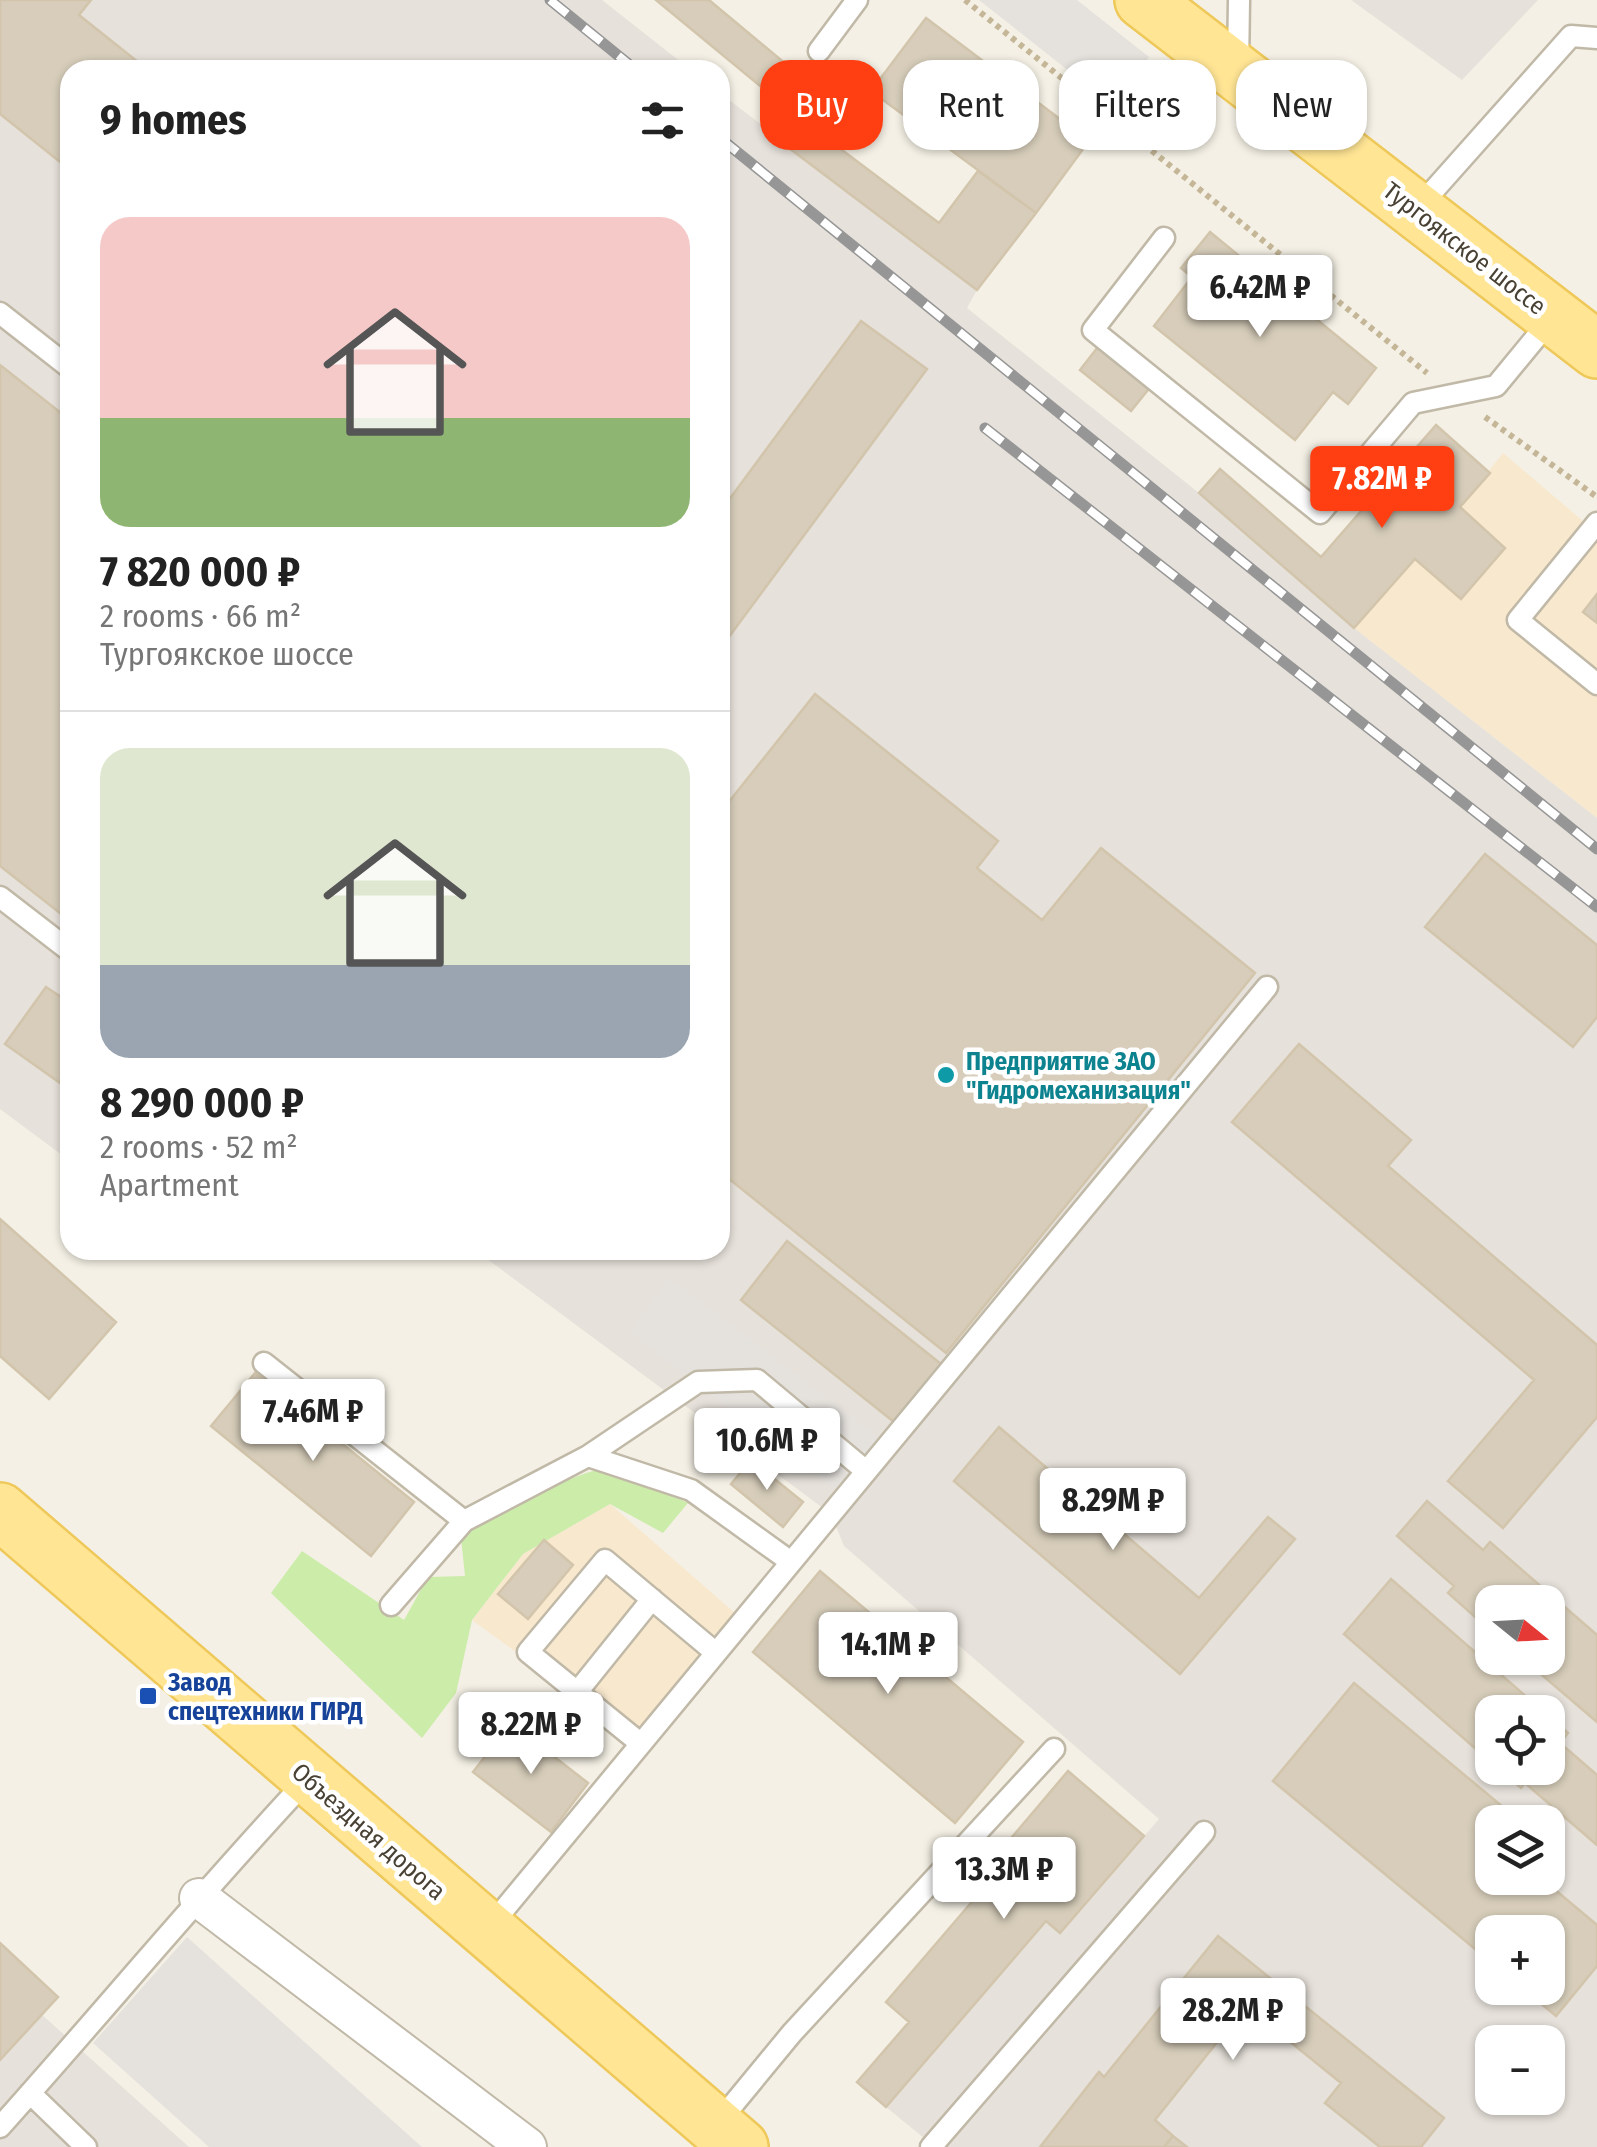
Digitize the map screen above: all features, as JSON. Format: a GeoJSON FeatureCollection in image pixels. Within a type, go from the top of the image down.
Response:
{"type":"FeatureCollection","features":[{"type":"Feature","properties":{"kind":"main road","name":"Тургоякское шоссе"},"geometry":{"type":"LineString","coordinates":[[1142,0],[1236,72]]}},
{"type":"Feature","properties":{"kind":"main road","name":"Тургоякское шоссе"},"geometry":{"type":"LineString","coordinates":[[1337,150],[1597,350]]}},
{"type":"Feature","properties":{"kind":"main road","name":"Объездная дорога"},"geometry":{"type":"LineString","coordinates":[[0,1511],[728,2136]]}},
{"type":"Feature","properties":{"kind":"street"},"geometry":{"type":"LineString","coordinates":[[198,1898],[527,2147]]}},
{"type":"Feature","properties":{"kind":"lane"},"geometry":{"type":"LineString","coordinates":[[818,51],[858,0]]}},
{"type":"Feature","properties":{"kind":"lane"},"geometry":{"type":"LineString","coordinates":[[1238,60],[1239,0]]}},
{"type":"Feature","properties":{"kind":"lane"},"geometry":{"type":"LineString","coordinates":[[1416,210],[1572,36],[1597,38]]}},
{"type":"Feature","properties":{"kind":"lane"},"geometry":{"type":"LineString","coordinates":[[1164,238],[1093,330],[1320,513],[1413,403],[1496,386],[1554,317]]}},
{"type":"Feature","properties":{"kind":"lane"},"geometry":{"type":"LineString","coordinates":[[0,313],[60,360]]}},
{"type":"Feature","properties":{"kind":"lane"},"geometry":{"type":"LineString","coordinates":[[1597,523],[1518,620],[1597,684]]}},
{"type":"Feature","properties":{"kind":"lane"},"geometry":{"type":"LineString","coordinates":[[0,897],[60,943]]}},
{"type":"Feature","properties":{"kind":"lane"},"geometry":{"type":"LineString","coordinates":[[486,1932],[1267,987]]}},
{"type":"Feature","properties":{"kind":"lane"},"geometry":{"type":"LineString","coordinates":[[264,1363],[464,1521]]}},
{"type":"Feature","properties":{"kind":"lane"},"geometry":{"type":"LineString","coordinates":[[391,1605],[464,1521],[588,1456],[698,1382],[757,1380],[866,1471]]}},
{"type":"Feature","properties":{"kind":"lane"},"geometry":{"type":"LineString","coordinates":[[588,1456],[691,1490],[792,1562]]}},
{"type":"Feature","properties":{"kind":"lane"},"geometry":{"type":"LineString","coordinates":[[640,1743],[528,1652],[605,1560],[716,1654]]}},
{"type":"Feature","properties":{"kind":"lane"},"geometry":{"type":"LineString","coordinates":[[578,1691],[652,1599]]}},
{"type":"Feature","properties":{"kind":"lane"},"geometry":{"type":"LineString","coordinates":[[728,2136],[792,2033],[1054,1749]]}},
{"type":"Feature","properties":{"kind":"lane"},"geometry":{"type":"LineString","coordinates":[[0,2127],[198,1898],[308,1779]]}},
{"type":"Feature","properties":{"kind":"lane"},"geometry":{"type":"LineString","coordinates":[[931,2147],[1204,1832]]}},
{"type":"Feature","properties":{"kind":"lane"},"geometry":{"type":"LineString","coordinates":[[30,2093],[86,2147]]}},
{"type":"Feature","properties":{"kind":"path"},"geometry":{"type":"LineString","coordinates":[[966,0],[1454,394],[1597,497]]}},
{"type":"Feature","properties":{"kind":"shaded area"},"geometry":{"type":"Polygon","coordinates":[[[0,0],[602,0],[678,60],[60,60],[60,1154],[0,1109],[0,0]]]}},
{"type":"Feature","properties":{"kind":"shaded area"},"geometry":{"type":"Polygon","coordinates":[[[979,0],[1077,0],[1149,57],[1059,60],[1059,63],[979,0]]]}},
{"type":"Feature","properties":{"kind":"shaded area"},"geometry":{"type":"Polygon","coordinates":[[[1351,0],[1538,0],[1462,80],[1351,0]]]}},
{"type":"Feature","properties":{"kind":"shaded area"},"geometry":{"type":"Polygon","coordinates":[[[730,101],[760,124],[760,150],[794,150],[977,290],[967,308],[1199,493],[1354,628],[1597,818],[1597,2147],[935,2147],[886,2107],[1046,1921],[1061,1933],[1159,1819],[844,1546],[831,1514],[488,1260],[730,1260],[730,101]]]}},
{"type":"Feature","properties":{"kind":"shaded area"},"geometry":{"type":"Polygon","coordinates":[[[1503,453],[1597,533],[1597,818],[1354,628],[1415,559],[1461,599],[1505,548],[1460,507],[1503,453]]]}},
{"type":"Feature","properties":{"kind":"shaded area"},"geometry":{"type":"Polygon","coordinates":[[[670,1278],[883,1441],[842,1494],[629,1332],[670,1278]]]}},
{"type":"Feature","properties":{"kind":"shaded area"},"geometry":{"type":"Polygon","coordinates":[[[610,1504],[743,1620],[640,1743],[472,1620],[523,1554],[610,1504]]]}},
{"type":"Feature","properties":{"kind":"shaded area"},"geometry":{"type":"Polygon","coordinates":[[[187,1937],[422,2147],[209,2147],[93,2043],[187,1937]]]}},
{"type":"Feature","properties":{"kind":"shaded area"},"geometry":{"type":"Polygon","coordinates":[[[0,1977],[189,2147],[0,2147],[0,1977]]]}},
{"type":"Feature","properties":{"kind":"green space"},"geometry":{"type":"Polygon","coordinates":[[[596,1470],[644,1482],[688,1503],[663,1533],[610,1504],[523,1554],[472,1620],[456,1693],[422,1738],[271,1593],[302,1551],[404,1620],[428,1577],[465,1576],[461,1538],[526,1498],[596,1470]]]}},
{"type":"Feature","properties":{"kind":"building"},"geometry":{"type":"Polygon","coordinates":[[[0,0],[91,0],[79,15],[135,60],[60,60],[60,162],[0,114],[0,0]]]}},
{"type":"Feature","properties":{"kind":"building"},"geometry":{"type":"Polygon","coordinates":[[[656,0],[709,0],[781,60],[760,60],[760,86],[656,0]]]}},
{"type":"Feature","properties":{"kind":"building"},"geometry":{"type":"Polygon","coordinates":[[[926,18],[982,60],[903,60],[903,115],[883,100],[883,75],[926,18]]]}},
{"type":"Feature","properties":{"kind":"building"},"geometry":{"type":"Polygon","coordinates":[[[1039,103],[1059,118],[1059,150],[1082,150],[1036,213],[951,150],[1039,150],[1039,103]]]}},
{"type":"Feature","properties":{"kind":"building"},"geometry":{"type":"Polygon","coordinates":[[[792,150],[842,150],[939,223],[978,171],[1036,213],[977,290],[792,150]]]}},
{"type":"Feature","properties":{"kind":"building"},"geometry":{"type":"Polygon","coordinates":[[[1210,232],[1376,368],[1348,404],[1333,392],[1295,440],[1154,326],[1192,277],[1181,268],[1210,232]]]}},
{"type":"Feature","properties":{"kind":"building"},"geometry":{"type":"Polygon","coordinates":[[[861,321],[927,369],[730,635],[730,498],[861,321]]]}},
{"type":"Feature","properties":{"kind":"building"},"geometry":{"type":"Polygon","coordinates":[[[1101,343],[1152,385],[1131,411],[1080,370],[1101,343]]]}},
{"type":"Feature","properties":{"kind":"building"},"geometry":{"type":"Polygon","coordinates":[[[0,365],[60,412],[60,913],[0,866],[0,365]]]}},
{"type":"Feature","properties":{"kind":"building"},"geometry":{"type":"Polygon","coordinates":[[[1436,425],[1490,473],[1460,507],[1505,548],[1461,599],[1415,559],[1354,628],[1199,493],[1220,469],[1321,557],[1436,425]]]}},
{"type":"Feature","properties":{"kind":"building"},"geometry":{"type":"Polygon","coordinates":[[[1597,594],[1597,623],[1583,612],[1597,594]]]}},
{"type":"Feature","properties":{"kind":"building","name":"Предприятие ЗАО \"Гидромеханизация\""},"geometry":{"type":"Polygon","coordinates":[[[815,694],[998,841],[977,868],[1042,920],[1101,848],[1255,973],[946,1353],[730,1180],[730,800],[815,694]]]}},
{"type":"Feature","properties":{"kind":"building"},"geometry":{"type":"Polygon","coordinates":[[[1485,854],[1597,945],[1597,1017],[1573,1047],[1425,927],[1485,854]]]}},
{"type":"Feature","properties":{"kind":"building"},"geometry":{"type":"Polygon","coordinates":[[[46,987],[60,996],[60,1083],[5,1044],[46,987]]]}},
{"type":"Feature","properties":{"kind":"building"},"geometry":{"type":"Polygon","coordinates":[[[1299,1044],[1411,1140],[1388,1166],[1597,1345],[1597,1417],[1503,1528],[1448,1481],[1534,1380],[1232,1122],[1299,1044]]]}},
{"type":"Feature","properties":{"kind":"building"},"geometry":{"type":"Polygon","coordinates":[[[0,1219],[116,1322],[49,1399],[0,1356],[0,1219]]]}},
{"type":"Feature","properties":{"kind":"building"},"geometry":{"type":"Polygon","coordinates":[[[787,1241],[941,1364],[894,1422],[741,1300],[787,1241]]]}},
{"type":"Feature","properties":{"kind":"building"},"geometry":{"type":"Polygon","coordinates":[[[255,1373],[414,1502],[371,1556],[211,1426],[255,1373]]]}},
{"type":"Feature","properties":{"kind":"building"},"geometry":{"type":"Polygon","coordinates":[[[999,1427],[1199,1598],[1268,1517],[1295,1539],[1180,1674],[954,1481],[999,1427]]]}},
{"type":"Feature","properties":{"kind":"building"},"geometry":{"type":"Polygon","coordinates":[[[751,1460],[803,1502],[783,1527],[731,1484],[751,1460]]]}},
{"type":"Feature","properties":{"kind":"building"},"geometry":{"type":"Polygon","coordinates":[[[1427,1501],[1483,1550],[1490,1542],[1539,1585],[1475,1585],[1475,1617],[1448,1593],[1454,1586],[1397,1536],[1427,1501]]]}},
{"type":"Feature","properties":{"kind":"building"},"geometry":{"type":"Polygon","coordinates":[[[544,1540],[573,1565],[528,1619],[498,1594],[544,1540]]]}},
{"type":"Feature","properties":{"kind":"building"},"geometry":{"type":"Polygon","coordinates":[[[820,1571],[1023,1742],[955,1823],[753,1652],[820,1571]]]}},
{"type":"Feature","properties":{"kind":"building"},"geometry":{"type":"Polygon","coordinates":[[[1391,1579],[1475,1652],[1475,1675],[1501,1675],[1524,1695],[1475,1695],[1475,1748],[1344,1634],[1391,1579]]]}},
{"type":"Feature","properties":{"kind":"building"},"geometry":{"type":"Polygon","coordinates":[[[1565,1607],[1597,1635],[1597,1722],[1542,1675],[1565,1675],[1565,1607]]]}},
{"type":"Feature","properties":{"kind":"building"},"geometry":{"type":"Polygon","coordinates":[[[1354,1683],[1501,1805],[1475,1805],[1475,1895],[1561,1895],[1597,1925],[1597,1966],[1556,2016],[1543,2005],[1565,2005],[1565,1915],[1475,1915],[1475,1949],[1273,1781],[1354,1683]]]}},
{"type":"Feature","properties":{"kind":"building"},"geometry":{"type":"Polygon","coordinates":[[[511,1723],[588,1783],[551,1832],[473,1772],[511,1723]]]}},
{"type":"Feature","properties":{"kind":"building"},"geometry":{"type":"Polygon","coordinates":[[[1565,1747],[1597,1775],[1597,1845],[1565,1817],[1565,1805],[1551,1805],[1527,1785],[1565,1785],[1565,1747]]]}},
{"type":"Feature","properties":{"kind":"building"},"geometry":{"type":"Polygon","coordinates":[[[1068,1771],[1144,1836],[1060,1933],[1046,1921],[886,2107],[857,2082],[909,2022],[886,2002],[994,1876],[985,1869],[1068,1771]]]}},
{"type":"Feature","properties":{"kind":"building"},"geometry":{"type":"Polygon","coordinates":[[[1218,1936],[1444,2118],[1421,2147],[1380,2147],[1325,2103],[1341,2083],[1246,2006],[1155,2120],[1173,2136],[1164,2147],[1040,2147],[1099,2072],[1104,2077],[1218,1936]]]}},
{"type":"Feature","properties":{"kind":"building"},"geometry":{"type":"Polygon","coordinates":[[[0,1943],[58,1997],[0,2060],[0,1943]]]}},
{"type":"Feature","properties":{"kind":"building"},"geometry":{"type":"Polygon","coordinates":[[[1173,2136],[1187,2147],[1164,2147],[1173,2136]]]}},
{"type":"Feature","properties":{"kind":"railway"},"geometry":{"type":"LineString","coordinates":[[550,0],[624,60]]}},
{"type":"Feature","properties":{"kind":"railway"},"geometry":{"type":"LineString","coordinates":[[730,146],[1597,849]]}},
{"type":"Feature","properties":{"kind":"railway"},"geometry":{"type":"LineString","coordinates":[[985,428],[1597,907]]}},
{"type":"Feature","properties":{"kind":"place","name":"Предприятие ЗАО \"Гидромеханизация\""},"geometry":{"type":"Point","coordinates":[946,1075]}},
{"type":"Feature","properties":{"kind":"place","name":"Завод спецтехники ГИРД"},"geometry":{"type":"Point","coordinates":[148,1696]}}]}
